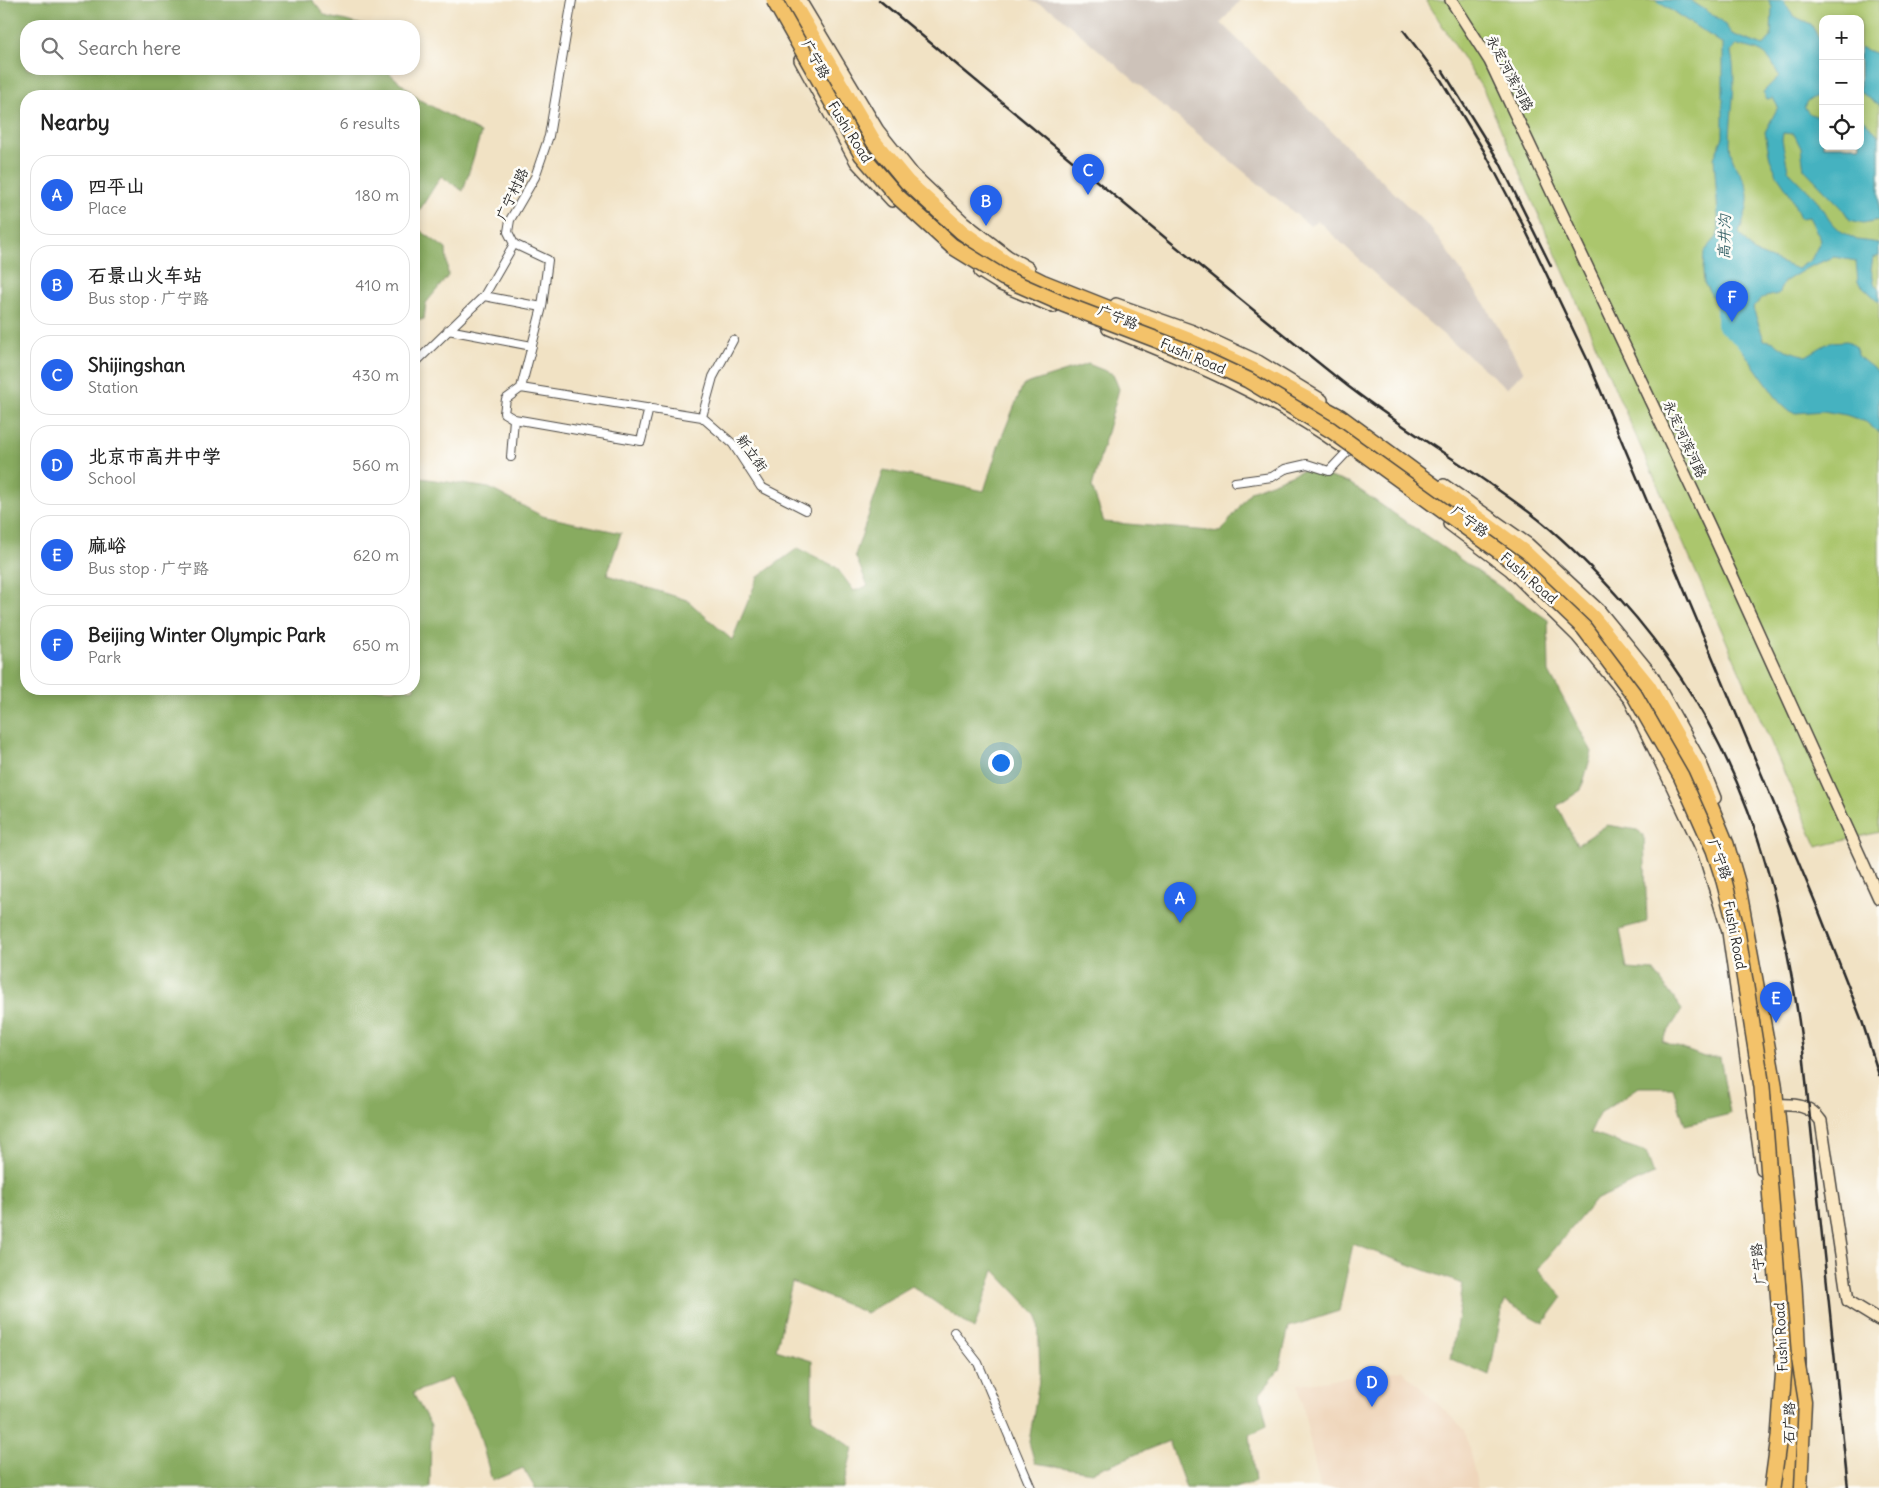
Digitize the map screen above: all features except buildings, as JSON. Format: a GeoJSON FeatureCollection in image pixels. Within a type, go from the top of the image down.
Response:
{"type":"FeatureCollection","features":[{"type":"Feature","properties":{"kind":"highway","name":"Fushi Road"},"geometry":{"type":"LineString","coordinates":[[774,0],[862,156],[897,196],[952,246],[1004,278],[1079,310],[1186,351],[1248,380],[1331,430],[1517,564],[1584,628],[1635,696],[1681,776],[1714,850],[1737,931],[1762,1087],[1784,1367],[1779,1437],[1772,1488]]}},
{"type":"Feature","properties":{"kind":"highway","name":"Fushi Road"},"geometry":{"type":"LineString","coordinates":[[791,0],[874,142],[907,182],[962,232],[1010,266],[1042,282],[1188,340],[1253,370],[1340,417],[1525,553],[1593,618],[1648,686],[1695,769],[1726,844],[1737,882],[1774,1084],[1794,1286],[1798,1359],[1796,1426],[1786,1488]]}},
{"type":"Feature","properties":{"kind":"main road","name":"石广路"},"geometry":{"type":"LineString","coordinates":[[1798,1359],[1805,1402],[1801,1488]]}},
{"type":"Feature","properties":{"kind":"street","name":"广宁村路"},"geometry":{"type":"LineString","coordinates":[[514,244],[508,232],[510,220],[534,177],[550,136],[572,0]]}},
{"type":"Feature","properties":{"kind":"street","name":"广宁路"},"geometry":{"type":"LineString","coordinates":[[766,0],[856,162],[893,202],[949,251],[1000,285],[1184,359],[1242,387],[1327,436],[1390,479],[1510,570],[1577,636],[1630,700],[1704,854],[1728,932],[1773,1253],[1782,1359],[1779,1439],[1772,1488]]}},
{"type":"Feature","properties":{"kind":"street","name":"广宁路"},"geometry":{"type":"LineString","coordinates":[[800,0],[878,130],[913,174],[964,222],[1008,256],[1038,273],[1069,288],[1194,331],[1258,361],[1341,411],[1528,544],[1599,610],[1652,676],[1700,761],[1732,842],[1754,939],[1768,1024],[1794,1248],[1802,1342],[1796,1488]]}},
{"type":"Feature","properties":{"kind":"street","name":"永定河滨河路"},"geometry":{"type":"LineString","coordinates":[[1451,0],[1490,61],[1714,536],[1879,898]]}},
{"type":"Feature","properties":{"kind":"street"},"geometry":{"type":"LineString","coordinates":[[420,358],[484,296],[514,244],[548,260],[542,307],[520,388],[506,399],[504,413],[514,419],[641,441],[649,408]]}},
{"type":"Feature","properties":{"kind":"street"},"geometry":{"type":"LineString","coordinates":[[484,296],[542,307]]}},
{"type":"Feature","properties":{"kind":"street"},"geometry":{"type":"LineString","coordinates":[[448,330],[532,346]]}},
{"type":"Feature","properties":{"kind":"street"},"geometry":{"type":"LineString","coordinates":[[520,388],[702,417],[713,377],[733,340]]}},
{"type":"Feature","properties":{"kind":"street","name":"新立街"},"geometry":{"type":"LineString","coordinates":[[702,417],[733,444],[761,487],[806,510]]}},
{"type":"Feature","properties":{"kind":"street"},"geometry":{"type":"LineString","coordinates":[[510,456],[514,419]]}},
{"type":"Feature","properties":{"kind":"street"},"geometry":{"type":"LineString","coordinates":[[1235,482],[1272,476],[1285,469],[1307,464],[1329,471],[1348,451]]}},
{"type":"Feature","properties":{"kind":"street"},"geometry":{"type":"LineString","coordinates":[[1777,1105],[1795,1104],[1808,1108],[1816,1112],[1821,1121],[1848,1301],[1879,1320]]}},
{"type":"Feature","properties":{"kind":"street"},"geometry":{"type":"LineString","coordinates":[[954,1332],[978,1363],[1031,1488]]}},
{"type":"Feature","properties":{"kind":"shaded area"},"geometry":{"type":"Polygon","coordinates":[[[1029,0],[1240,0],[1221,23],[1432,230],[1484,303],[1524,372],[1507,388],[1409,306],[1318,221],[1309,225],[1165,107],[1052,10],[1029,0]]]}},
{"type":"Feature","properties":{"kind":"shaded area"},"geometry":{"type":"Polygon","coordinates":[[[1402,1370],[1465,1430],[1478,1488],[1320,1488],[1298,1384],[1402,1370]]]}},
{"type":"Feature","properties":{"kind":"green space"},"geometry":{"type":"Polygon","coordinates":[[[0,0],[312,0],[325,16],[342,20],[20,20],[20,75],[392,75],[409,90],[20,90],[20,695],[420,695],[420,478],[489,488],[542,516],[621,533],[607,575],[687,600],[732,640],[758,577],[798,548],[836,567],[854,591],[868,586],[855,555],[884,470],[984,491],[999,444],[1023,385],[1088,364],[1113,374],[1119,389],[1092,487],[1104,522],[1221,532],[1251,491],[1306,469],[1351,484],[1548,620],[1549,672],[1592,752],[1581,790],[1557,806],[1577,845],[1607,825],[1637,830],[1644,835],[1647,922],[1620,929],[1627,969],[1654,971],[1682,1010],[1662,1041],[1704,1057],[1720,1057],[1730,1114],[1685,1125],[1673,1087],[1639,1087],[1599,1114],[1590,1133],[1646,1152],[1654,1174],[1595,1200],[1538,1269],[1563,1297],[1544,1323],[1504,1301],[1489,1376],[1451,1359],[1463,1284],[1353,1244],[1339,1311],[1289,1327],[1279,1370],[1260,1394],[1267,1425],[1250,1435],[1255,1482],[1235,1488],[1186,1488],[1169,1441],[1092,1472],[1035,1463],[1029,1442],[1040,1374],[1038,1316],[994,1270],[974,1329],[912,1286],[866,1313],[792,1282],[776,1350],[812,1361],[812,1418],[853,1448],[843,1488],[535,1488],[523,1468],[492,1481],[478,1429],[451,1378],[413,1393],[431,1426],[430,1488],[0,1488],[0,0]]]}},
{"type":"Feature","properties":{"kind":"green space"},"geometry":{"type":"Polygon","coordinates":[[[1426,0],[1879,0],[1879,832],[1817,847],[1484,91],[1426,0]]]}},
{"type":"Feature","properties":{"kind":"green space"},"geometry":{"type":"Polygon","coordinates":[[[420,100],[481,133],[463,191],[441,176],[420,209],[420,100]]]}},
{"type":"Feature","properties":{"kind":"green space"},"geometry":{"type":"Polygon","coordinates":[[[420,230],[446,249],[448,276],[426,303],[424,319],[420,320],[420,230]]]}},
{"type":"Feature","properties":{"kind":"water"},"geometry":{"type":"Polygon","coordinates":[[[1655,0],[1690,0],[1722,21],[1732,34],[1763,46],[1771,37],[1772,7],[1768,0],[1783,0],[1793,16],[1811,24],[1819,38],[1819,95],[1807,101],[1804,107],[1810,114],[1819,117],[1819,150],[1864,150],[1864,119],[1879,136],[1879,220],[1863,223],[1850,220],[1842,208],[1804,169],[1801,148],[1794,134],[1783,133],[1782,140],[1788,170],[1816,199],[1830,221],[1842,232],[1857,240],[1879,243],[1879,256],[1873,258],[1871,269],[1875,286],[1879,289],[1879,302],[1858,282],[1856,261],[1834,257],[1807,268],[1784,282],[1778,294],[1762,298],[1753,308],[1764,340],[1774,342],[1786,350],[1806,356],[1830,342],[1847,341],[1855,347],[1859,357],[1879,373],[1879,433],[1866,422],[1846,415],[1823,411],[1796,413],[1789,411],[1780,403],[1741,348],[1727,320],[1704,283],[1704,252],[1717,237],[1719,229],[1714,158],[1723,137],[1723,44],[1655,0]],[[1737,45],[1731,52],[1734,86],[1730,143],[1732,157],[1745,183],[1748,195],[1746,212],[1739,233],[1754,252],[1797,269],[1811,260],[1821,240],[1809,217],[1800,218],[1790,194],[1777,175],[1770,159],[1765,132],[1778,107],[1773,98],[1767,99],[1763,92],[1779,76],[1771,61],[1759,51],[1737,45]]]}},
{"type":"Feature","properties":{"kind":"water"},"geometry":{"type":"Polygon","coordinates":[[[1864,49],[1879,55],[1879,105],[1864,95],[1864,49]]]}},
{"type":"Feature","properties":{"kind":"waterway","name":"高井沟"},"geometry":{"type":"LineString","coordinates":[[1724,294],[1724,324],[1749,345]]}},
{"type":"Feature","properties":{"kind":"railway"},"geometry":{"type":"LineString","coordinates":[[879,0],[1166,239],[1340,380],[1543,523],[1583,560],[1620,599],[1661,649],[1696,701],[1724,755],[1748,810],[1767,867],[1782,926],[1794,988],[1803,1051],[1848,1488]]}},
{"type":"Feature","properties":{"kind":"railway"},"geometry":{"type":"LineString","coordinates":[[1404,31],[1441,80],[1484,151],[1524,227],[1589,363],[1816,904],[1862,1021],[1879,1075]]}},
{"type":"Feature","properties":{"kind":"railway"},"geometry":{"type":"LineString","coordinates":[[1443,71],[1500,163],[1551,266]]}},
{"type":"Feature","properties":{"kind":"place","name":"Shijingshan"},"geometry":{"type":"Point","coordinates":[1088,195]}},
{"type":"Feature","properties":{"kind":"place","name":"石景山火车站"},"geometry":{"type":"Point","coordinates":[986,226]}},
{"type":"Feature","properties":{"kind":"place","name":"Beijing Winter Olympic Park"},"geometry":{"type":"Point","coordinates":[1732,322]}},
{"type":"Feature","properties":{"kind":"place","name":"四平山"},"geometry":{"type":"Point","coordinates":[1180,923]}},
{"type":"Feature","properties":{"kind":"place","name":"麻峪"},"geometry":{"type":"Point","coordinates":[1776,1023]}},
{"type":"Feature","properties":{"kind":"place","name":"北京市高井中学"},"geometry":{"type":"Point","coordinates":[1372,1407]}}]}
